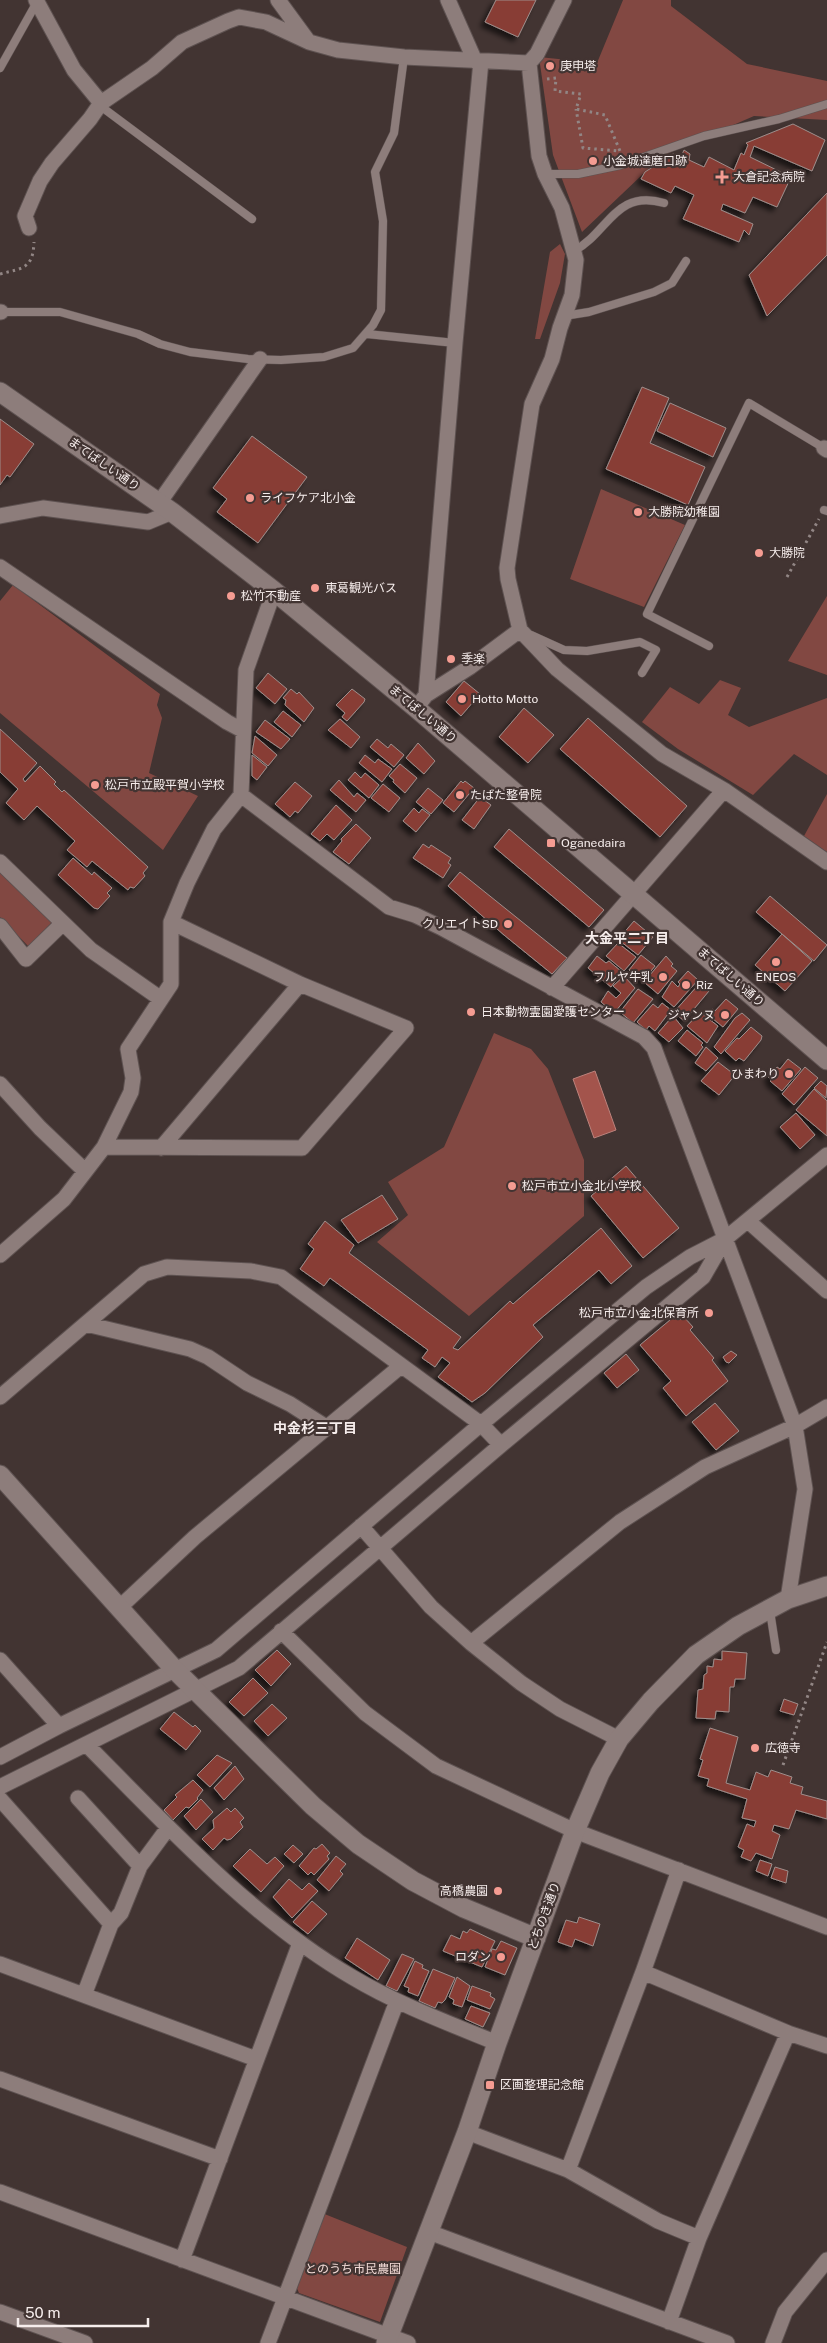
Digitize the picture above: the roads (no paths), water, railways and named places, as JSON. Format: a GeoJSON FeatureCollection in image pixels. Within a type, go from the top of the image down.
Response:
{"type":"FeatureCollection","features":[{"type":"Feature","properties":{"kind":"street"},"geometry":{"type":"LineString","coordinates":[[278,0],[309,42]]}},
{"type":"Feature","properties":{"kind":"street"},"geometry":{"type":"LineString","coordinates":[[421,702],[477,94],[478,61],[448,0]]}},
{"type":"Feature","properties":{"kind":"street"},"geometry":{"type":"LineString","coordinates":[[564,0],[537,54],[529,63],[539,156],[545,174],[562,208],[576,260],[572,295],[552,359],[532,404],[507,568],[520,630],[557,669],[662,754],[724,790],[827,862]]}},
{"type":"Feature","properties":{"kind":"street"},"geometry":{"type":"LineString","coordinates":[[37,1],[74,70],[100,104]]}},
{"type":"Feature","properties":{"kind":"street"},"geometry":{"type":"LineString","coordinates":[[29,228],[25,216],[40,181],[100,104],[152,68],[182,42],[196,34],[234,19],[250,18],[266,22],[309,42],[338,50],[404,58],[529,63]]}},
{"type":"Feature","properties":{"kind":"street"},"geometry":{"type":"LineString","coordinates":[[0,516],[43,508],[148,522],[166,507],[260,359]]}},
{"type":"Feature","properties":{"kind":"street","name":"まてばしい通り"},"geometry":{"type":"LineString","coordinates":[[0,392],[166,507],[421,702],[634,894],[827,1060]]}},
{"type":"Feature","properties":{"kind":"street"},"geometry":{"type":"LineString","coordinates":[[0,567],[227,722],[242,730]]}},
{"type":"Feature","properties":{"kind":"street"},"geometry":{"type":"LineString","coordinates":[[0,1255],[64,1199],[104,1147],[131,1092],[134,1078],[128,1049],[171,984],[170,922],[214,828],[241,795],[242,730],[246,670],[274,591]]}},
{"type":"Feature","properties":{"kind":"street"},"geometry":{"type":"LineString","coordinates":[[421,702],[520,630]]}},
{"type":"Feature","properties":{"kind":"street"},"geometry":{"type":"LineString","coordinates":[[552,988],[724,790]]}},
{"type":"Feature","properties":{"kind":"street"},"geometry":{"type":"LineString","coordinates":[[241,795],[389,907],[415,915],[440,927],[644,1037],[654,1048],[795,1426],[805,1489],[788,1599]]}},
{"type":"Feature","properties":{"kind":"street"},"geometry":{"type":"LineString","coordinates":[[0,862],[92,950],[161,999]]}},
{"type":"Feature","properties":{"kind":"street"},"geometry":{"type":"LineString","coordinates":[[104,1147],[302,1148],[406,1028],[300,984],[170,922]]}},
{"type":"Feature","properties":{"kind":"street"},"geometry":{"type":"LineString","coordinates":[[0,926],[26,959],[63,924]]}},
{"type":"Feature","properties":{"kind":"street"},"geometry":{"type":"LineString","coordinates":[[161,1148],[300,984]]}},
{"type":"Feature","properties":{"kind":"street"},"geometry":{"type":"LineString","coordinates":[[0,1084],[40,1128],[85,1171]]}},
{"type":"Feature","properties":{"kind":"street"},"geometry":{"type":"LineString","coordinates":[[0,1757],[59,1726],[216,1650],[481,1424],[646,1287],[690,1257],[725,1240],[827,1155]]}},
{"type":"Feature","properties":{"kind":"street"},"geometry":{"type":"LineString","coordinates":[[748,1221],[827,1291]]}},
{"type":"Feature","properties":{"kind":"street"},"geometry":{"type":"LineString","coordinates":[[0,1787],[239,1668],[501,1445],[703,1277],[725,1240]]}},
{"type":"Feature","properties":{"kind":"street"},"geometry":{"type":"LineString","coordinates":[[0,1397],[144,1274],[166,1267],[251,1271],[282,1277],[481,1424],[501,1445]]}},
{"type":"Feature","properties":{"kind":"street"},"geometry":{"type":"LineString","coordinates":[[86,1324],[190,1349],[247,1383],[290,1404],[326,1427]]}},
{"type":"Feature","properties":{"kind":"street"},"geometry":{"type":"LineString","coordinates":[[120,1607],[195,1537],[401,1366]]}},
{"type":"Feature","properties":{"kind":"street"},"geometry":{"type":"LineString","coordinates":[[471,1644],[620,1522],[705,1467],[795,1426],[827,1407]]}},
{"type":"Feature","properties":{"kind":"street"},"geometry":{"type":"LineString","coordinates":[[0,1475],[176,1671],[313,1806],[358,1844],[430,1890],[464,1908],[536,1938]]}},
{"type":"Feature","properties":{"kind":"street"},"geometry":{"type":"LineString","coordinates":[[361,1526],[431,1607],[471,1644],[521,1683],[560,1709],[619,1740]]}},
{"type":"Feature","properties":{"kind":"street","name":"とちのき通り"},"geometry":{"type":"LineString","coordinates":[[387,2339],[467,2132],[497,2043],[575,1831],[600,1773],[619,1740],[651,1701],[696,1655],[738,1626],[788,1599],[827,1586]]}},
{"type":"Feature","properties":{"kind":"street"},"geometry":{"type":"LineString","coordinates":[[281,1631],[365,1713],[436,1766],[575,1831],[827,1927]]}},
{"type":"Feature","properties":{"kind":"street"},"geometry":{"type":"LineString","coordinates":[[0,1660],[59,1726]]}},
{"type":"Feature","properties":{"kind":"street"},"geometry":{"type":"LineString","coordinates":[[87,1744],[168,1828],[240,1894],[300,1943],[351,1977],[397,2001],[497,2043]]}},
{"type":"Feature","properties":{"kind":"street"},"geometry":{"type":"LineString","coordinates":[[78,1798],[140,1866]]}},
{"type":"Feature","properties":{"kind":"street"},"geometry":{"type":"LineString","coordinates":[[0,1800],[111,1924]]}},
{"type":"Feature","properties":{"kind":"street"},"geometry":{"type":"LineString","coordinates":[[84,1995],[111,1924],[121,1913],[140,1866],[168,1828]]}},
{"type":"Feature","properties":{"kind":"street"},"geometry":{"type":"LineString","coordinates":[[568,2170],[643,1972],[679,1870]]}},
{"type":"Feature","properties":{"kind":"street"},"geometry":{"type":"LineString","coordinates":[[182,2260],[300,1943]]}},
{"type":"Feature","properties":{"kind":"street"},"geometry":{"type":"LineString","coordinates":[[0,1964],[256,2060]]}},
{"type":"Feature","properties":{"kind":"street"},"geometry":{"type":"LineString","coordinates":[[643,1972],[788,2033],[827,2046]]}},
{"type":"Feature","properties":{"kind":"street"},"geometry":{"type":"LineString","coordinates":[[268,2343],[397,2001]]}},
{"type":"Feature","properties":{"kind":"street"},"geometry":{"type":"LineString","coordinates":[[669,2322],[699,2238],[788,2033]]}},
{"type":"Feature","properties":{"kind":"street"},"geometry":{"type":"LineString","coordinates":[[0,2079],[220,2159]]}},
{"type":"Feature","properties":{"kind":"street"},"geometry":{"type":"LineString","coordinates":[[467,2132],[568,2170],[658,2221],[699,2238]]}},
{"type":"Feature","properties":{"kind":"street"},"geometry":{"type":"LineString","coordinates":[[0,2192],[285,2297],[387,2339],[408,2343]]}},
{"type":"Feature","properties":{"kind":"street"},"geometry":{"type":"LineString","coordinates":[[429,2232],[727,2343]]}},
{"type":"Feature","properties":{"kind":"street"},"geometry":{"type":"LineString","coordinates":[[773,2343],[785,2312],[827,2260]]}},
{"type":"Feature","properties":{"kind":"street"},"geometry":{"type":"LineString","coordinates":[[0,2312],[85,2343]]}},
{"type":"Feature","properties":{"kind":"lane"},"geometry":{"type":"LineString","coordinates":[[0,68],[37,1]]}},
{"type":"Feature","properties":{"kind":"lane"},"geometry":{"type":"LineString","coordinates":[[1,312],[60,312],[138,334],[160,344],[190,352],[281,360],[337,355],[354,348],[367,334],[381,310],[383,221],[375,172],[394,133],[404,58]]}},
{"type":"Feature","properties":{"kind":"lane"},"geometry":{"type":"LineString","coordinates":[[100,104],[252,218]]}},
{"type":"Feature","properties":{"kind":"lane"},"geometry":{"type":"LineString","coordinates":[[545,174],[578,174],[621,165],[704,136],[778,119],[827,104]]}},
{"type":"Feature","properties":{"kind":"lane"},"geometry":{"type":"LineString","coordinates":[[574,251],[586,244],[626,204],[640,199],[664,203]]}},
{"type":"Feature","properties":{"kind":"lane"},"geometry":{"type":"LineString","coordinates":[[564,316],[589,312],[654,292],[672,283],[686,261]]}},
{"type":"Feature","properties":{"kind":"lane"},"geometry":{"type":"LineString","coordinates":[[367,334],[455,343]]}},
{"type":"Feature","properties":{"kind":"lane"},"geometry":{"type":"LineString","coordinates":[[709,646],[647,614],[749,403],[826,449]]}},
{"type":"Feature","properties":{"kind":"lane"},"geometry":{"type":"LineString","coordinates":[[520,630],[564,650],[586,650],[640,642],[656,650],[642,673]]}},
{"type":"Feature","properties":{"kind":"lane"},"geometry":{"type":"LineString","coordinates":[[770,1609],[776,1650]]}},
{"type":"Feature","properties":{"kind":"place","name":"庚申塔"},"geometry":{"type":"Point","coordinates":[550,66]}},
{"type":"Feature","properties":{"kind":"place","name":"小金城達磨口跡"},"geometry":{"type":"Point","coordinates":[593,161]}},
{"type":"Feature","properties":{"kind":"place","name":"大倉記念病院"},"geometry":{"type":"Point","coordinates":[722,177]}},
{"type":"Feature","properties":{"kind":"place","name":"ライフケア北小金"},"geometry":{"type":"Point","coordinates":[250,498]}},
{"type":"Feature","properties":{"kind":"place","name":"大勝院幼稚園"},"geometry":{"type":"Point","coordinates":[638,512]}},
{"type":"Feature","properties":{"kind":"place","name":"大勝院"},"geometry":{"type":"Point","coordinates":[759,553]}},
{"type":"Feature","properties":{"kind":"place","name":"東葛観光バス"},"geometry":{"type":"Point","coordinates":[315,588]}},
{"type":"Feature","properties":{"kind":"place","name":"松竹不動産"},"geometry":{"type":"Point","coordinates":[231,596]}},
{"type":"Feature","properties":{"kind":"place","name":"季楽"},"geometry":{"type":"Point","coordinates":[451,659]}},
{"type":"Feature","properties":{"kind":"place","name":"Hotto Motto"},"geometry":{"type":"Point","coordinates":[462,699]}},
{"type":"Feature","properties":{"kind":"place","name":"松戸市立殿平賀小学校"},"geometry":{"type":"Point","coordinates":[95,785]}},
{"type":"Feature","properties":{"kind":"place","name":"たばた整骨院"},"geometry":{"type":"Point","coordinates":[460,795]}},
{"type":"Feature","properties":{"kind":"place","name":"Oganedaira"},"geometry":{"type":"Point","coordinates":[551,843]}},
{"type":"Feature","properties":{"kind":"place","name":"クリエイトSD"},"geometry":{"type":"Point","coordinates":[508,924]}},
{"type":"Feature","properties":{"kind":"place","name":"ENEOS"},"geometry":{"type":"Point","coordinates":[776,962]}},
{"type":"Feature","properties":{"kind":"place","name":"フルヤ牛乳"},"geometry":{"type":"Point","coordinates":[663,977]}},
{"type":"Feature","properties":{"kind":"place","name":"Riz"},"geometry":{"type":"Point","coordinates":[686,985]}},
{"type":"Feature","properties":{"kind":"place","name":"日本動物霊園愛護センター"},"geometry":{"type":"Point","coordinates":[471,1012]}},
{"type":"Feature","properties":{"kind":"place","name":"ジャンヌ"},"geometry":{"type":"Point","coordinates":[725,1015]}},
{"type":"Feature","properties":{"kind":"place","name":"ひまわり"},"geometry":{"type":"Point","coordinates":[789,1074]}},
{"type":"Feature","properties":{"kind":"place","name":"松戸市立小金北小学校"},"geometry":{"type":"Point","coordinates":[512,1186]}},
{"type":"Feature","properties":{"kind":"place","name":"松戸市立小金北保育所"},"geometry":{"type":"Point","coordinates":[709,1313]}},
{"type":"Feature","properties":{"kind":"place","name":"広徳寺"},"geometry":{"type":"Point","coordinates":[755,1748]}},
{"type":"Feature","properties":{"kind":"place","name":"高橋農園"},"geometry":{"type":"Point","coordinates":[498,1891]}},
{"type":"Feature","properties":{"kind":"place","name":"ロダン"},"geometry":{"type":"Point","coordinates":[501,1957]}},
{"type":"Feature","properties":{"kind":"place","name":"区画整理記念館"},"geometry":{"type":"Point","coordinates":[490,2085]}},
{"type":"Feature","properties":{"kind":"district","name":"大金平二丁目"},"geometry":{"type":"Point","coordinates":[627,938]}},
{"type":"Feature","properties":{"kind":"district","name":"中金杉三丁目"},"geometry":{"type":"Point","coordinates":[315,1428]}},
{"type":"Feature","properties":{"kind":"park label","name":"とのうち市民農園"},"geometry":{"type":"Point","coordinates":[353,2269]}}]}
